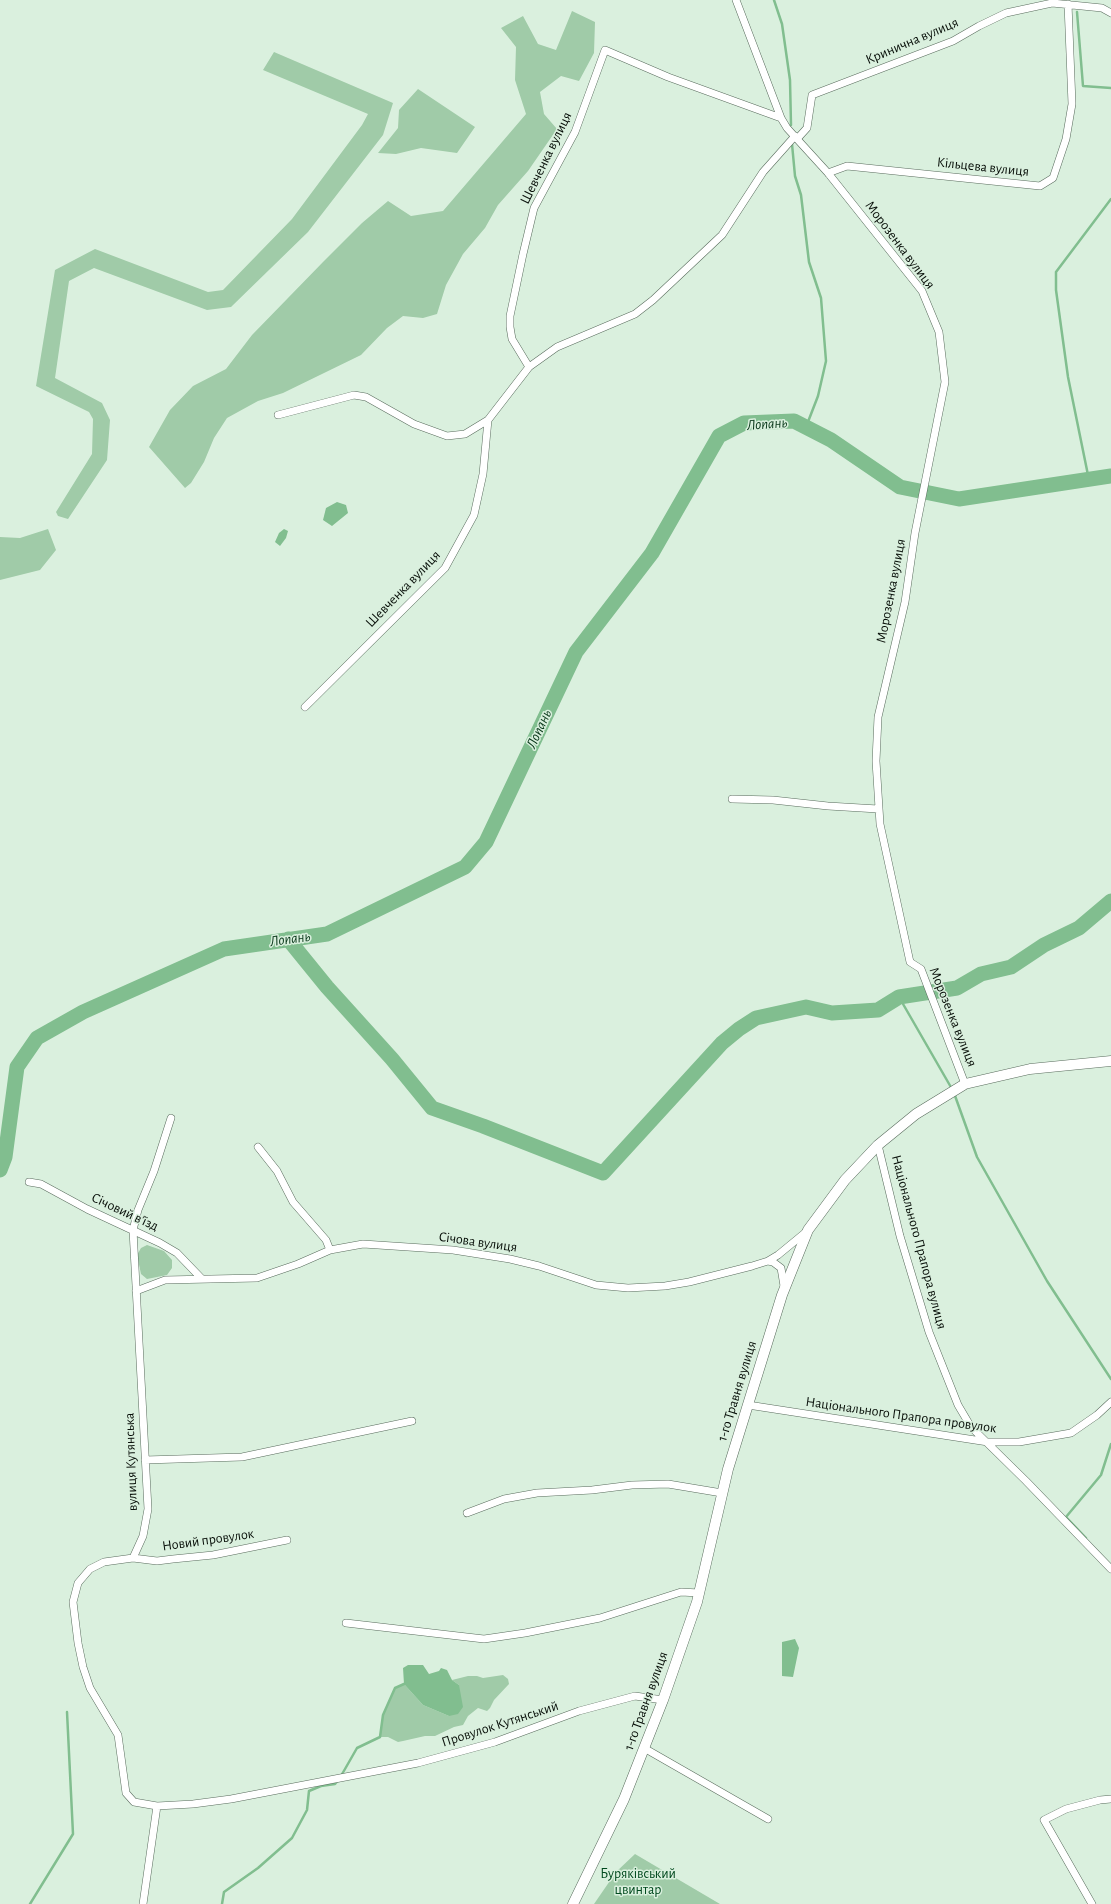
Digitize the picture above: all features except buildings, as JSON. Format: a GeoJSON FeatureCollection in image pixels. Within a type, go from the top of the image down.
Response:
{"type":"FeatureCollection","features":[{"type":"Feature","properties":{"kind":"street"},"geometry":{"type":"LineString","coordinates":[[278,415],[354,395],[366,397],[414,424],[447,436],[465,434],[488,420],[529,366],[557,347],[635,314],[653,300],[722,235],[763,172],[796,137],[781,118],[736,0]]}},
{"type":"Feature","properties":{"kind":"street","name":"Кринична вулиця"},"geometry":{"type":"LineString","coordinates":[[796,137],[807,128],[812,95],[953,41],[1006,13],[1052,3],[1068,4]]}},
{"type":"Feature","properties":{"kind":"street"},"geometry":{"type":"LineString","coordinates":[[1068,4],[1102,8],[1111,13]]}},
{"type":"Feature","properties":{"kind":"street","name":"Кільцева вулиця"},"geometry":{"type":"LineString","coordinates":[[828,173],[847,166],[1040,186],[1053,178],[1066,139],[1072,104],[1068,4]]}},
{"type":"Feature","properties":{"kind":"street","name":"Шевченка вулиця"},"geometry":{"type":"LineString","coordinates":[[529,366],[512,339],[510,316],[534,208],[575,132],[605,50],[668,77],[781,118]]}},
{"type":"Feature","properties":{"kind":"street","name":"Морозенка вулиця"},"geometry":{"type":"LineString","coordinates":[[796,137],[828,173],[922,291],[939,332],[945,382],[915,533],[905,602],[878,717],[876,761],[878,808],[910,962],[921,969],[965,1084]]}},
{"type":"Feature","properties":{"kind":"street","name":"Шевченка вулиця"},"geometry":{"type":"LineString","coordinates":[[305,707],[445,568],[474,515],[483,474],[488,420]]}},
{"type":"Feature","properties":{"kind":"street"},"geometry":{"type":"LineString","coordinates":[[732,799],[773,800],[828,806],[878,808]]}},
{"type":"Feature","properties":{"kind":"street","name":"1-го Травня вулиця"},"geometry":{"type":"LineString","coordinates":[[573,1904],[624,1800],[663,1700],[699,1593],[728,1469],[785,1289],[808,1230],[845,1180],[878,1145],[916,1114],[965,1084],[1030,1069],[1111,1061]]}},
{"type":"Feature","properties":{"kind":"street","name":"вулиця Кутянська"},"geometry":{"type":"LineString","coordinates":[[133,1558],[143,1536],[148,1508],[133,1230],[138,1210],[154,1171],[171,1118]]}},
{"type":"Feature","properties":{"kind":"street","name":"Національного Прапора вулиця"},"geometry":{"type":"LineString","coordinates":[[878,1145],[900,1236],[929,1332],[958,1405],[971,1427],[988,1442],[1111,1569]]}},
{"type":"Feature","properties":{"kind":"street"},"geometry":{"type":"LineString","coordinates":[[258,1147],[277,1171],[293,1202],[326,1240],[330,1250]]}},
{"type":"Feature","properties":{"kind":"street","name":"Січовий в’їзд"},"geometry":{"type":"LineString","coordinates":[[29,1182],[41,1184],[87,1209],[133,1230],[177,1253],[202,1279]]}},
{"type":"Feature","properties":{"kind":"street","name":"Січова вулиця"},"geometry":{"type":"LineString","coordinates":[[136,1291],[165,1280],[256,1278],[279,1271],[330,1250],[362,1244],[453,1250],[510,1259],[538,1266],[596,1285],[621,1287],[664,1286],[689,1282],[752,1266],[768,1260],[778,1255],[808,1230]]}},
{"type":"Feature","properties":{"kind":"street"},"geometry":{"type":"LineString","coordinates":[[768,1260],[781,1268],[785,1289]]}},
{"type":"Feature","properties":{"kind":"street","name":"Національного Прапора провулок"},"geometry":{"type":"LineString","coordinates":[[748,1405],[988,1442],[1019,1442],[1071,1433],[1097,1415],[1111,1402]]}},
{"type":"Feature","properties":{"kind":"street"},"geometry":{"type":"LineString","coordinates":[[145,1460],[242,1457],[412,1421]]}},
{"type":"Feature","properties":{"kind":"street"},"geometry":{"type":"LineString","coordinates":[[467,1513],[504,1499],[537,1493],[592,1490],[632,1485],[668,1484],[722,1493]]}},
{"type":"Feature","properties":{"kind":"street","name":"Новий провулок"},"geometry":{"type":"LineString","coordinates":[[133,1558],[157,1561],[173,1560],[220,1553],[287,1540]]}},
{"type":"Feature","properties":{"kind":"street"},"geometry":{"type":"LineString","coordinates":[[133,1558],[104,1562],[90,1569],[78,1583],[73,1602],[78,1643],[83,1667],[90,1688],[118,1735],[126,1793],[134,1802],[157,1806],[143,1904]]}},
{"type":"Feature","properties":{"kind":"street"},"geometry":{"type":"LineString","coordinates":[[346,1623],[484,1639],[525,1633],[600,1618],[681,1592],[699,1593]]}},
{"type":"Feature","properties":{"kind":"street","name":"Провулок Кутянський"},"geometry":{"type":"LineString","coordinates":[[157,1806],[193,1804],[231,1799],[418,1763],[494,1742],[579,1711],[636,1696],[663,1700]]}},
{"type":"Feature","properties":{"kind":"street"},"geometry":{"type":"LineString","coordinates":[[644,1748],[768,1819]]}},
{"type":"Feature","properties":{"kind":"street"},"geometry":{"type":"LineString","coordinates":[[1092,1904],[1044,1820],[1066,1809],[1100,1800],[1111,1799]]}},
{"type":"Feature","properties":{"kind":"green space"},"geometry":{"type":"Polygon","coordinates":[[[572,11],[595,22],[594,53],[579,81],[561,76],[540,92],[544,114],[557,129],[528,171],[498,205],[485,228],[463,254],[446,285],[437,314],[423,318],[403,316],[387,328],[361,355],[283,393],[258,401],[227,418],[214,438],[204,462],[191,483],[185,488],[149,447],[170,410],[193,386],[226,369],[252,335],[362,223],[388,201],[411,216],[443,211],[526,114],[515,80],[516,47],[501,28],[523,16],[538,44],[556,50],[572,11]]]}},
{"type":"Feature","properties":{"kind":"green space"},"geometry":{"type":"Polygon","coordinates":[[[274,52],[393,103],[383,135],[308,232],[231,307],[207,310],[94,268],[69,281],[55,378],[102,403],[110,420],[107,460],[68,519],[58,516],[56,512],[92,454],[93,419],[89,412],[36,386],[55,270],[95,249],[208,292],[223,290],[292,219],[362,125],[368,114],[263,70],[274,52]]]}},
{"type":"Feature","properties":{"kind":"green space"},"geometry":{"type":"Polygon","coordinates":[[[418,89],[475,127],[457,153],[421,148],[396,154],[378,153],[398,128],[399,110],[418,89]]]}},
{"type":"Feature","properties":{"kind":"green space"},"geometry":{"type":"Polygon","coordinates":[[[48,529],[56,550],[40,570],[0,580],[0,537],[20,538],[48,529]]]}},
{"type":"Feature","properties":{"kind":"green space"},"geometry":{"type":"Polygon","coordinates":[[[147,1245],[164,1251],[172,1260],[172,1268],[167,1275],[147,1279],[141,1274],[137,1255],[141,1248],[147,1245]]]}},
{"type":"Feature","properties":{"kind":"green space"},"geometry":{"type":"Polygon","coordinates":[[[503,1675],[508,1679],[509,1684],[494,1700],[490,1708],[487,1711],[478,1708],[468,1716],[463,1725],[454,1727],[435,1736],[425,1736],[398,1742],[388,1737],[380,1737],[383,1715],[395,1688],[404,1684],[423,1705],[449,1716],[459,1685],[452,1680],[468,1676],[483,1678],[503,1675]]]}},
{"type":"Feature","properties":{"kind":"green space","name":"Буряківський цвинтар"},"geometry":{"type":"Polygon","coordinates":[[[635,1854],[720,1904],[594,1904],[616,1872],[635,1854]]]}},
{"type":"Feature","properties":{"kind":"shaded area"},"geometry":{"type":"Polygon","coordinates":[[[337,502],[346,505],[348,513],[332,526],[323,520],[326,508],[337,502]]]}},
{"type":"Feature","properties":{"kind":"shaded area"},"geometry":{"type":"Polygon","coordinates":[[[284,529],[288,531],[286,538],[280,546],[275,542],[279,533],[284,529]]]}},
{"type":"Feature","properties":{"kind":"shaded area"},"geometry":{"type":"Polygon","coordinates":[[[795,1639],[799,1648],[793,1677],[782,1676],[782,1642],[795,1639]]]}},
{"type":"Feature","properties":{"kind":"shaded area"},"geometry":{"type":"Polygon","coordinates":[[[408,1665],[423,1665],[429,1674],[439,1671],[441,1668],[447,1670],[452,1680],[459,1685],[463,1707],[458,1714],[449,1716],[423,1705],[404,1684],[403,1668],[408,1665]]]}},
{"type":"Feature","properties":{"kind":"waterway"},"geometry":{"type":"LineString","coordinates":[[774,0],[782,24],[790,80],[791,125]]}},
{"type":"Feature","properties":{"kind":"waterway"},"geometry":{"type":"LineString","coordinates":[[1077,12],[1083,86],[1111,88]]}},
{"type":"Feature","properties":{"kind":"waterway"},"geometry":{"type":"LineString","coordinates":[[792,144],[795,176],[801,195],[809,262],[821,298],[826,361],[818,396],[806,427]]}},
{"type":"Feature","properties":{"kind":"waterway"},"geometry":{"type":"LineString","coordinates":[[1089,480],[1068,377],[1056,290],[1056,272],[1111,199]]}},
{"type":"Feature","properties":{"kind":"waterway","name":"Лопань"},"geometry":{"type":"LineString","coordinates":[[0,1170],[5,1157],[17,1067],[37,1038],[83,1012],[224,949],[327,934],[465,867],[486,842],[576,652],[652,553],[719,436],[744,423],[794,421],[831,440],[900,487],[959,499],[1111,476]]}},
{"type":"Feature","properties":{"kind":"waterway"},"geometry":{"type":"LineString","coordinates":[[288,939],[327,987],[392,1059],[432,1108],[483,1126],[603,1173],[722,1043],[739,1029],[756,1018],[806,1007],[832,1013],[878,1010],[899,997],[957,988],[981,974],[1011,967],[1044,945],[1079,928],[1111,901]]}},
{"type":"Feature","properties":{"kind":"waterway"},"geometry":{"type":"LineString","coordinates":[[899,997],[952,1089]]}},
{"type":"Feature","properties":{"kind":"waterway"},"geometry":{"type":"LineString","coordinates":[[954,1093],[977,1157],[1047,1281],[1111,1379]]}},
{"type":"Feature","properties":{"kind":"waterway"},"geometry":{"type":"LineString","coordinates":[[1086,1538],[1066,1517],[1101,1475],[1111,1444]]}},
{"type":"Feature","properties":{"kind":"waterway"},"geometry":{"type":"LineString","coordinates":[[341,1776],[357,1748],[380,1737],[383,1715],[395,1688],[404,1684]]}},
{"type":"Feature","properties":{"kind":"waterway"},"geometry":{"type":"LineString","coordinates":[[30,1904],[73,1834],[67,1712]]}},
{"type":"Feature","properties":{"kind":"waterway"},"geometry":{"type":"LineString","coordinates":[[222,1904],[224,1892],[258,1868],[292,1838],[307,1810],[309,1791],[321,1786],[335,1784],[338,1780]]}}]}
